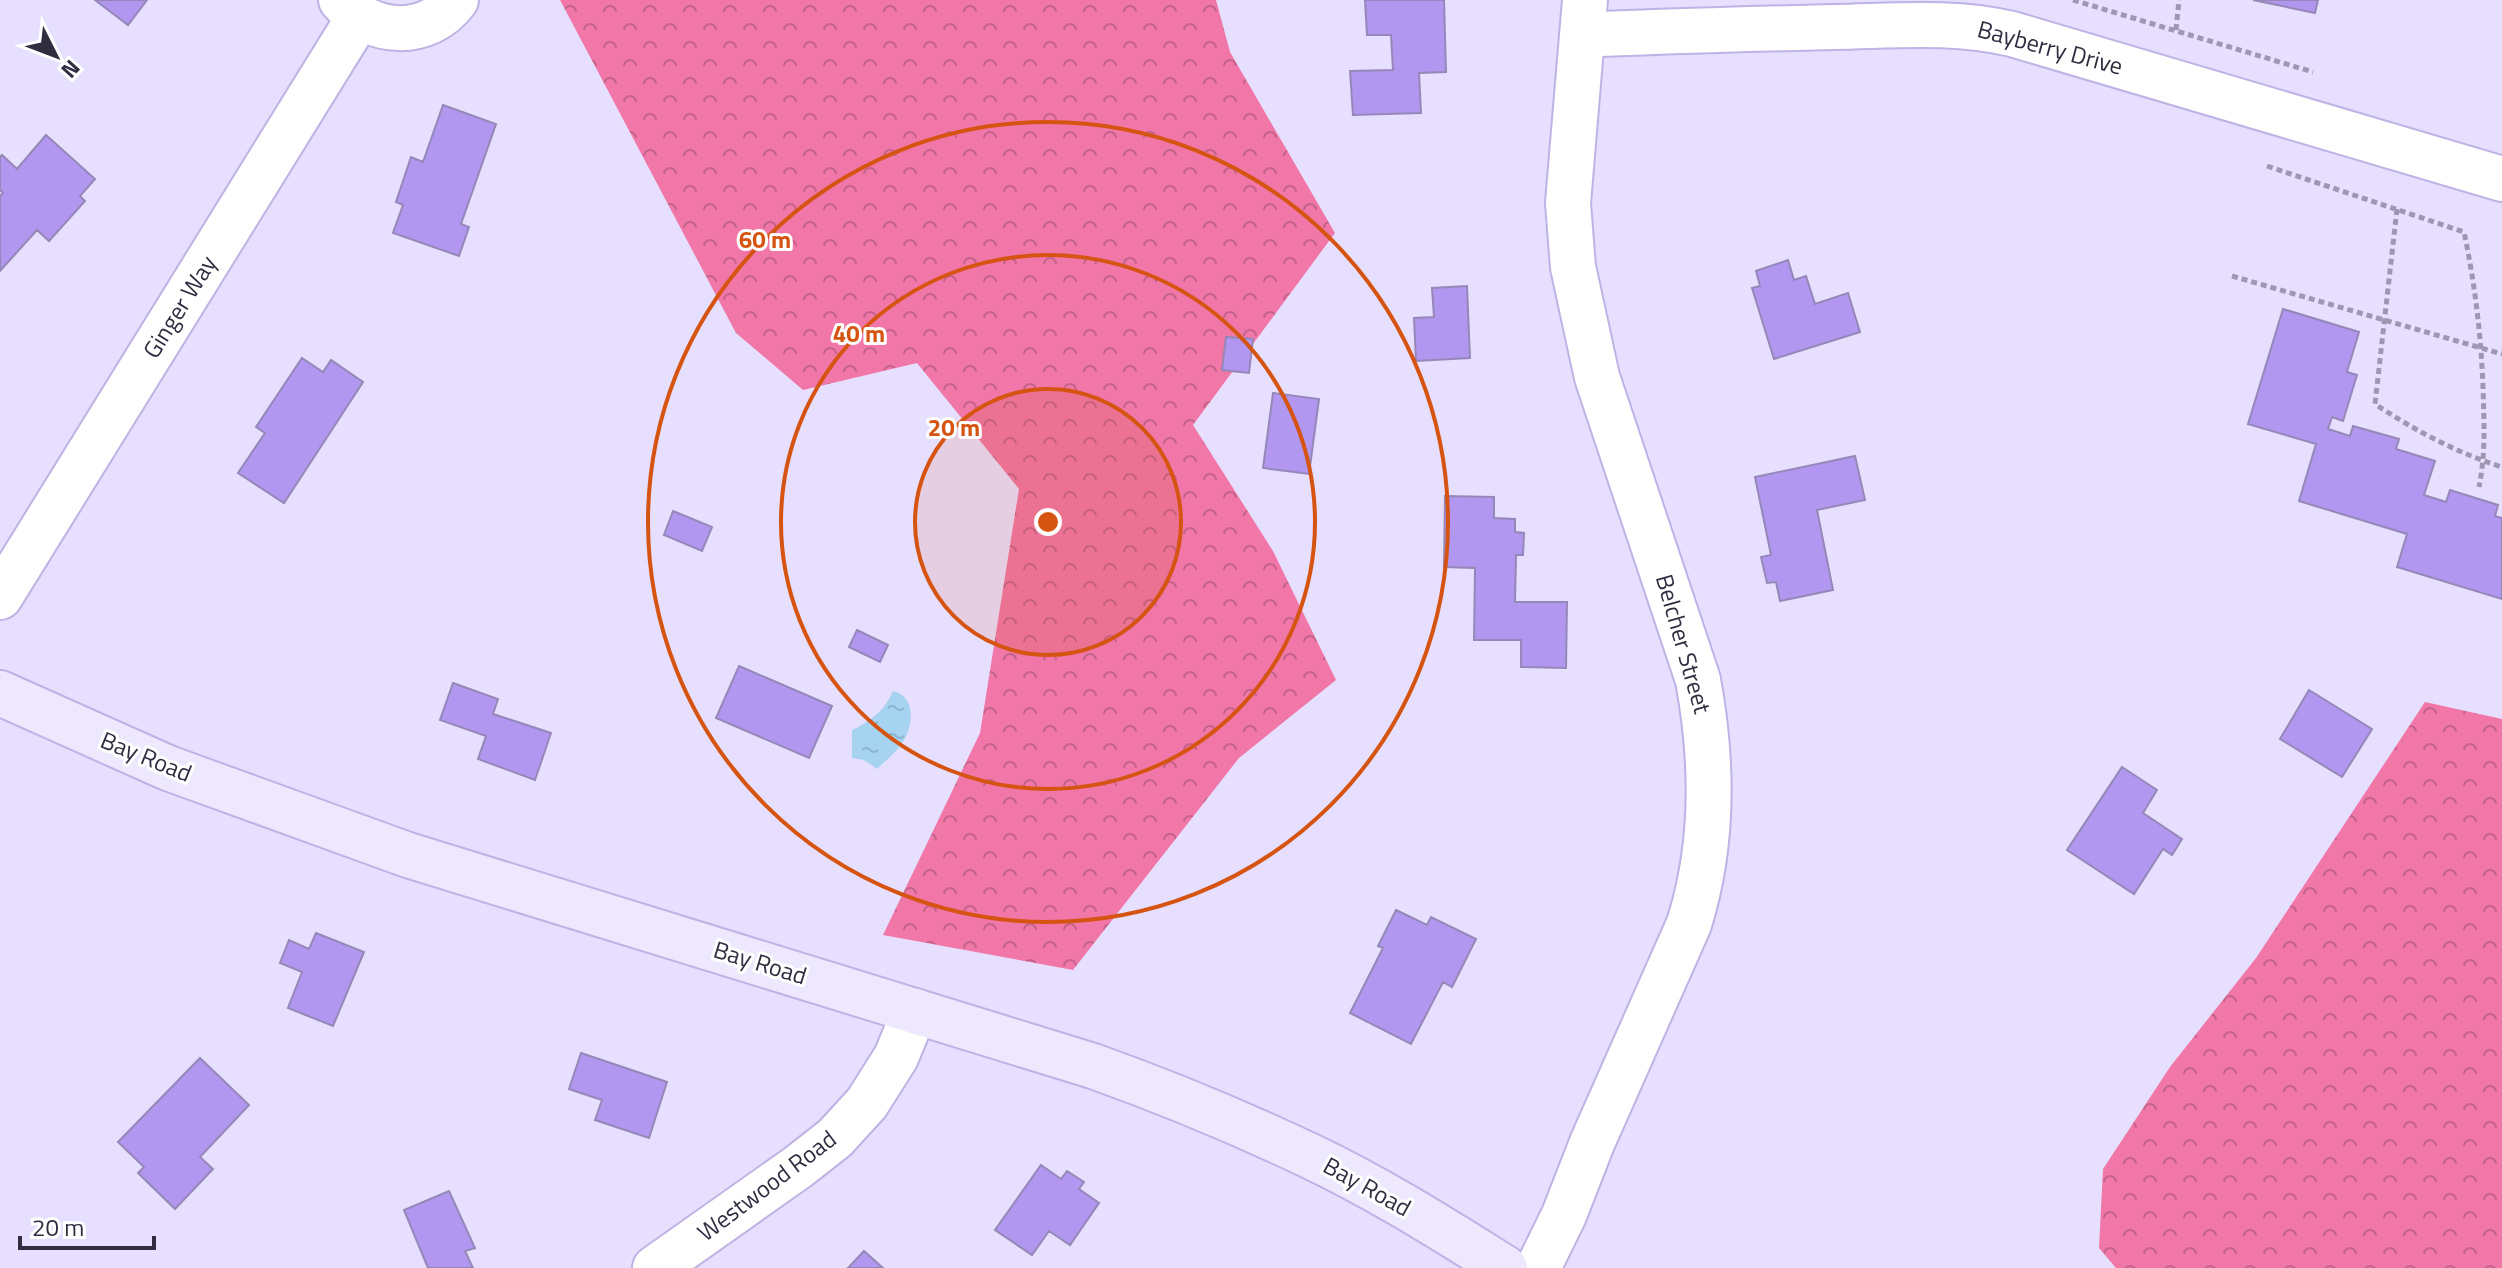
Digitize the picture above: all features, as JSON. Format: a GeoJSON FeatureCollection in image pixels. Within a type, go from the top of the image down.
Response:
{"type":"FeatureCollection","features":[{"type":"Feature","properties":{"kind":"main road","name":"Bay Road"},"geometry":{"type":"LineString","coordinates":[[0,693],[168,768],[408,855],[1093,1066],[1173,1095],[1310,1156],[1377,1191],[1505,1268]]}},
{"type":"Feature","properties":{"kind":"street","name":"Ginger Way"},"geometry":{"type":"LineString","coordinates":[[0,597],[350,9],[386,28],[416,27],[443,14],[456,0]]}},
{"type":"Feature","properties":{"kind":"street","name":"Bayberry Drive"},"geometry":{"type":"LineString","coordinates":[[1583,18],[1704,29],[1915,25],[1975,27],[2012,34],[2502,179]]}},
{"type":"Feature","properties":{"kind":"street","name":"Belcher Street"},"geometry":{"type":"LineString","coordinates":[[1538,1268],[1564,1215],[1592,1143],[1689,924],[1699,892],[1709,816],[1706,727],[1698,680],[1597,377],[1573,267],[1568,203],[1583,18]]}},
{"type":"Feature","properties":{"kind":"street","name":"Westwood Road"},"geometry":{"type":"LineString","coordinates":[[655,1268],[835,1138],[867,1103],[889,1069],[915,1011]]}},
{"type":"Feature","properties":{"kind":"path"},"geometry":{"type":"LineString","coordinates":[[2073,0],[2323,75]]}},
{"type":"Feature","properties":{"kind":"path"},"geometry":{"type":"LineString","coordinates":[[2106,9],[2107,0]]}},
{"type":"Feature","properties":{"kind":"path"},"geometry":{"type":"LineString","coordinates":[[2176,30],[2179,0]]}},
{"type":"Feature","properties":{"kind":"path"},"geometry":{"type":"LineString","coordinates":[[2267,166],[2464,232],[2475,284],[2481,348],[2484,462],[2479,487]]}},
{"type":"Feature","properties":{"kind":"path"},"geometry":{"type":"LineString","coordinates":[[2397,209],[2375,404],[2405,424],[2484,462],[2502,467]]}},
{"type":"Feature","properties":{"kind":"path"},"geometry":{"type":"LineString","coordinates":[[2232,276],[2502,354]]}},
{"type":"Feature","properties":{"kind":"green space"},"geometry":{"type":"Polygon","coordinates":[[[560,0],[1216,0],[1230,52],[1335,233],[1193,425],[1273,551],[1336,680],[1239,758],[1073,970],[883,935],[980,733],[1019,489],[917,363],[803,390],[736,333],[560,0]]]}},
{"type":"Feature","properties":{"kind":"green space"},"geometry":{"type":"Polygon","coordinates":[[[2425,702],[2502,719],[2502,1268],[2116,1268],[2099,1248],[2103,1169],[2170,1067],[2256,958],[2425,702]]]}},
{"type":"Feature","properties":{"kind":"water"},"geometry":{"type":"Polygon","coordinates":[[[893,691],[909,704],[910,726],[895,752],[877,769],[864,760],[852,758],[852,730],[877,714],[893,691]]]}},
{"type":"Feature","properties":{"kind":"building"},"geometry":{"type":"Polygon","coordinates":[[[95,0],[147,0],[128,25],[95,0]]]}},
{"type":"Feature","properties":{"kind":"building"},"geometry":{"type":"Polygon","coordinates":[[[1365,0],[1444,0],[1446,72],[1419,73],[1421,113],[1353,115],[1350,71],[1393,70],[1391,35],[1367,35],[1365,0]]]}},
{"type":"Feature","properties":{"kind":"building"},"geometry":{"type":"Polygon","coordinates":[[[2253,0],[2318,0],[2315,13],[2253,0]]]}},
{"type":"Feature","properties":{"kind":"building"},"geometry":{"type":"Polygon","coordinates":[[[443,105],[496,124],[461,224],[469,227],[459,256],[393,233],[403,205],[396,202],[411,157],[423,162],[443,105]]]}},
{"type":"Feature","properties":{"kind":"building"},"geometry":{"type":"Polygon","coordinates":[[[46,135],[95,179],[80,196],[85,201],[49,241],[37,230],[0,271],[0,196],[3,193],[0,190],[0,157],[2,155],[17,169],[46,135]]]}},
{"type":"Feature","properties":{"kind":"building"},"geometry":{"type":"Polygon","coordinates":[[[1788,260],[1794,280],[1806,276],[1815,304],[1848,293],[1860,332],[1774,359],[1752,288],[1760,286],[1756,271],[1788,260]]]}},
{"type":"Feature","properties":{"kind":"building"},"geometry":{"type":"Polygon","coordinates":[[[1467,286],[1470,358],[1416,361],[1414,318],[1434,317],[1432,288],[1467,286]]]}},
{"type":"Feature","properties":{"kind":"building"},"geometry":{"type":"Polygon","coordinates":[[[2283,309],[2359,332],[2347,372],[2357,375],[2343,421],[2332,417],[2328,429],[2350,436],[2353,426],[2399,439],[2396,449],[2435,461],[2424,495],[2446,502],[2450,490],[2498,505],[2495,516],[2502,518],[2502,599],[2397,567],[2407,534],[2299,501],[2316,444],[2248,424],[2283,309]]]}},
{"type":"Feature","properties":{"kind":"building"},"geometry":{"type":"Polygon","coordinates":[[[1226,337],[1253,339],[1249,373],[1222,370],[1226,337]]]}},
{"type":"Feature","properties":{"kind":"building"},"geometry":{"type":"Polygon","coordinates":[[[302,358],[323,372],[331,360],[363,382],[284,503],[238,473],[265,433],[256,427],[302,358]]]}},
{"type":"Feature","properties":{"kind":"building"},"geometry":{"type":"Polygon","coordinates":[[[1273,393],[1319,399],[1309,474],[1263,468],[1273,393]]]}},
{"type":"Feature","properties":{"kind":"building"},"geometry":{"type":"Polygon","coordinates":[[[1855,456],[1865,500],[1817,510],[1833,590],[1780,601],[1776,582],[1767,583],[1761,557],[1771,555],[1755,477],[1855,456]]]}},
{"type":"Feature","properties":{"kind":"building"},"geometry":{"type":"Polygon","coordinates":[[[1445,496],[1494,497],[1494,518],[1515,519],[1515,532],[1524,533],[1523,555],[1516,555],[1515,602],[1567,602],[1566,668],[1521,667],[1521,640],[1474,640],[1475,568],[1444,567],[1445,496]]]}},
{"type":"Feature","properties":{"kind":"building"},"geometry":{"type":"Polygon","coordinates":[[[673,511],[712,527],[702,551],[664,535],[673,511]]]}},
{"type":"Feature","properties":{"kind":"building"},"geometry":{"type":"Polygon","coordinates":[[[857,630],[888,645],[880,662],[849,647],[857,630]]]}},
{"type":"Feature","properties":{"kind":"building"},"geometry":{"type":"Polygon","coordinates":[[[739,666],[832,706],[809,758],[716,718],[739,666]]]}},
{"type":"Feature","properties":{"kind":"building"},"geometry":{"type":"Polygon","coordinates":[[[453,683],[498,699],[493,714],[551,733],[535,780],[478,759],[486,736],[440,720],[453,683]]]}},
{"type":"Feature","properties":{"kind":"building"},"geometry":{"type":"Polygon","coordinates":[[[2309,690],[2372,729],[2342,777],[2280,739],[2309,690]]]}},
{"type":"Feature","properties":{"kind":"building"},"geometry":{"type":"Polygon","coordinates":[[[2122,767],[2157,790],[2143,813],[2182,839],[2172,855],[2163,849],[2134,894],[2067,850],[2122,767]]]}},
{"type":"Feature","properties":{"kind":"building"},"geometry":{"type":"Polygon","coordinates":[[[1396,910],[1427,925],[1431,917],[1476,939],[1452,987],[1443,982],[1411,1044],[1350,1013],[1383,948],[1378,946],[1396,910]]]}},
{"type":"Feature","properties":{"kind":"building"},"geometry":{"type":"Polygon","coordinates":[[[316,933],[364,952],[333,1026],[288,1008],[302,972],[280,963],[289,940],[309,949],[316,933]]]}},
{"type":"Feature","properties":{"kind":"building"},"geometry":{"type":"Polygon","coordinates":[[[581,1053],[667,1082],[649,1138],[595,1120],[602,1100],[569,1089],[581,1053]]]}},
{"type":"Feature","properties":{"kind":"building"},"geometry":{"type":"Polygon","coordinates":[[[200,1058],[249,1105],[200,1157],[213,1169],[175,1209],[138,1173],[144,1167],[118,1142],[200,1058]]]}},
{"type":"Feature","properties":{"kind":"building"},"geometry":{"type":"Polygon","coordinates":[[[1041,1165],[1061,1179],[1067,1171],[1084,1182],[1079,1189],[1099,1203],[1070,1245],[1049,1231],[1032,1255],[995,1230],[1041,1165]]]}},
{"type":"Feature","properties":{"kind":"building"},"geometry":{"type":"Polygon","coordinates":[[[449,1191],[475,1248],[465,1251],[473,1268],[428,1268],[404,1210],[449,1191]]]}},
{"type":"Feature","properties":{"kind":"building"},"geometry":{"type":"Polygon","coordinates":[[[864,1251],[883,1268],[848,1268],[864,1251]]]}}]}
